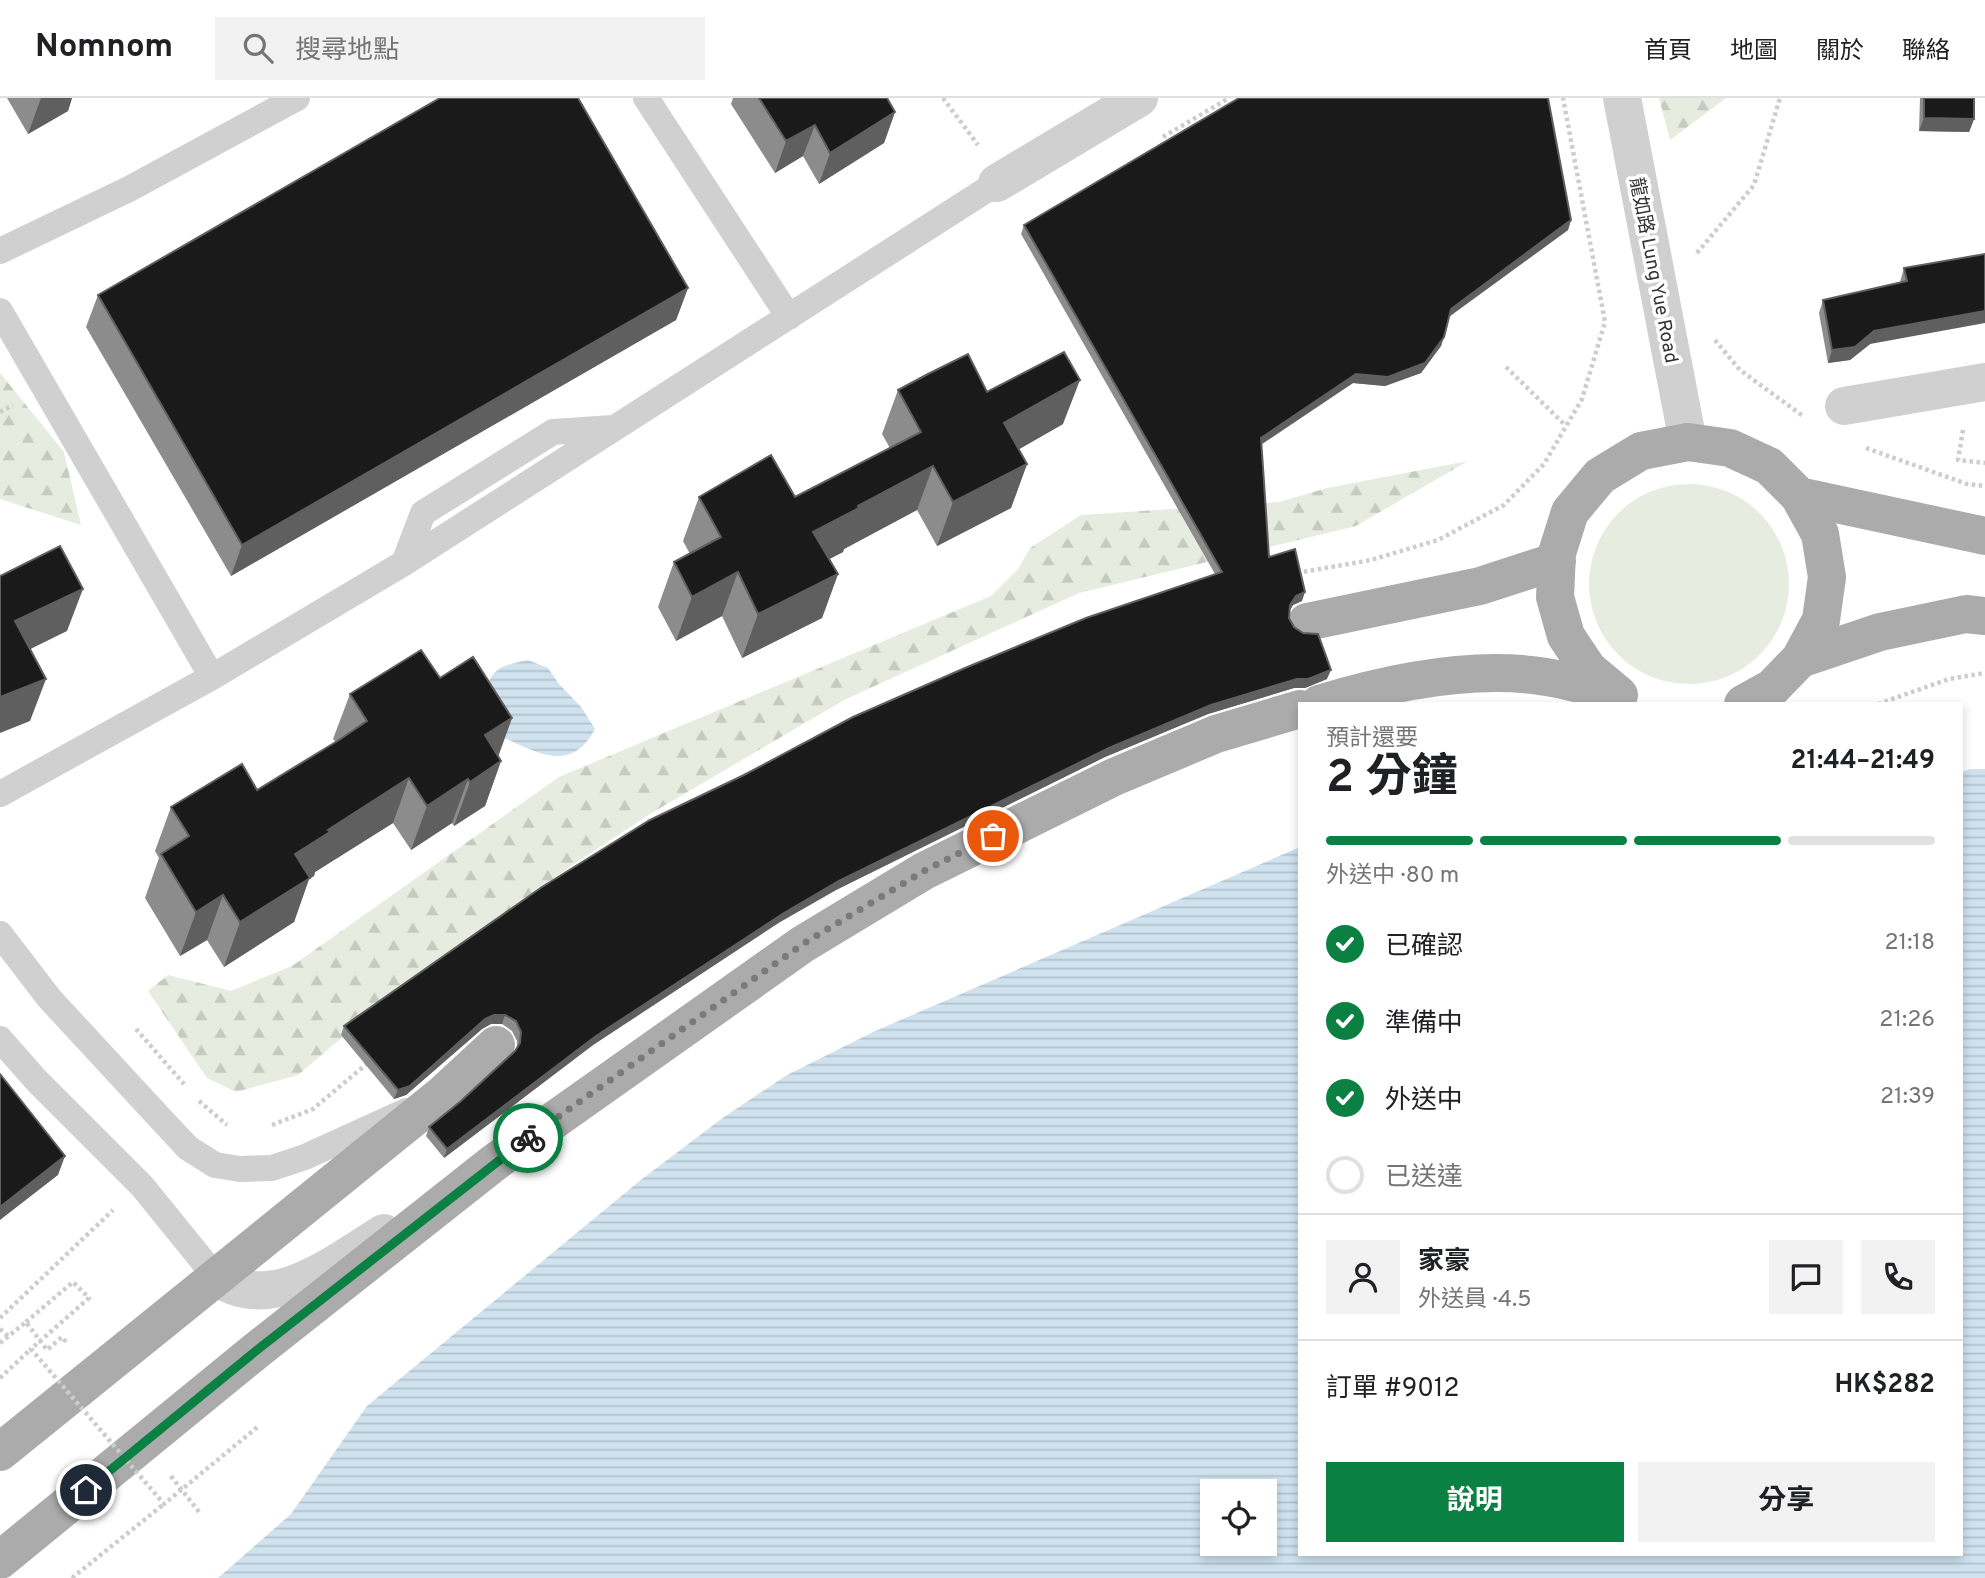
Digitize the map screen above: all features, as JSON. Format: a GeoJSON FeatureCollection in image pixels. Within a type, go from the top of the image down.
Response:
{"type":"FeatureCollection","features":[{"type":"Feature","properties":{"kind":"main road"},"geometry":{"type":"LineString","coordinates":[[1629,699],[1588,669],[1566,636],[1555,597],[1557,553],[1570,512],[1600,475],[1641,451],[1688,442],[1730,448],[1769,466],[1799,496],[1820,534],[1827,577],[1821,620],[1800,659],[1772,688],[1747,702]]}},
{"type":"Feature","properties":{"kind":"main road"},"geometry":{"type":"LineString","coordinates":[[1799,496],[1985,536]]}},
{"type":"Feature","properties":{"kind":"main road"},"geometry":{"type":"LineString","coordinates":[[1307,622],[1480,586],[1557,561]]}},
{"type":"Feature","properties":{"kind":"main road"},"geometry":{"type":"LineString","coordinates":[[1800,659],[1880,632],[1966,614],[1985,615]]}},
{"type":"Feature","properties":{"kind":"main road"},"geometry":{"type":"LineString","coordinates":[[1326,702],[1464,673],[1546,677],[1629,699]]}},
{"type":"Feature","properties":{"kind":"main road"},"geometry":{"type":"LineString","coordinates":[[0,1560],[257,1350],[495,1162],[803,944],[924,871],[1139,766],[1216,734],[1298,710]]}},
{"type":"Feature","properties":{"kind":"main road"},"geometry":{"type":"LineString","coordinates":[[0,1452],[443,1094],[496,1045]]}},
{"type":"Feature","properties":{"kind":"street"},"geometry":{"type":"LineString","coordinates":[[990,167],[1139,98]]}},
{"type":"Feature","properties":{"kind":"street","name":"龍如路 Lung Yue Road"},"geometry":{"type":"LineString","coordinates":[[1622,98],[1688,442]]}},
{"type":"Feature","properties":{"kind":"street"},"geometry":{"type":"LineString","coordinates":[[1844,406],[1890,414],[1985,382]]}},
{"type":"Feature","properties":{"kind":"street"},"geometry":{"type":"LineString","coordinates":[[215,1276],[230,1287],[253,1292],[278,1289],[303,1281],[495,1162]]}},
{"type":"Feature","properties":{"kind":"lane"},"geometry":{"type":"LineString","coordinates":[[0,251],[129,189],[297,98]]}},
{"type":"Feature","properties":{"kind":"lane"},"geometry":{"type":"LineString","coordinates":[[646,98],[789,317]]}},
{"type":"Feature","properties":{"kind":"lane"},"geometry":{"type":"LineString","coordinates":[[0,794],[212,677],[404,563],[789,317],[990,167]]}},
{"type":"Feature","properties":{"kind":"lane"},"geometry":{"type":"LineString","coordinates":[[0,312],[212,677]]}},
{"type":"Feature","properties":{"kind":"lane"},"geometry":{"type":"LineString","coordinates":[[0,328],[27,360]]}},
{"type":"Feature","properties":{"kind":"lane"},"geometry":{"type":"LineString","coordinates":[[0,934],[49,998],[159,1117],[188,1148],[215,1165],[240,1169],[272,1168],[305,1157],[443,1094]]}},
{"type":"Feature","properties":{"kind":"lane"},"geometry":{"type":"LineString","coordinates":[[0,1039],[37,1081],[142,1186],[215,1276]]}},
{"type":"Feature","properties":{"kind":"path"},"geometry":{"type":"LineString","coordinates":[[943,98],[990,167]]}},
{"type":"Feature","properties":{"kind":"path"},"geometry":{"type":"LineString","coordinates":[[1296,574],[1371,560],[1438,540],[1504,505],[1544,464],[1582,399],[1605,322],[1563,98]]}},
{"type":"Feature","properties":{"kind":"path"},"geometry":{"type":"LineString","coordinates":[[1690,251],[1692,259],[1755,185],[1780,98]]}},
{"type":"Feature","properties":{"kind":"path"},"geometry":{"type":"LineString","coordinates":[[1711,330],[1715,340],[1740,370],[1784,405],[1808,419]]}},
{"type":"Feature","properties":{"kind":"path"},"geometry":{"type":"LineString","coordinates":[[1506,368],[1566,426]]}},
{"type":"Feature","properties":{"kind":"path"},"geometry":{"type":"LineString","coordinates":[[1974,428],[1964,426],[1958,460],[1985,463]]}},
{"type":"Feature","properties":{"kind":"path"},"geometry":{"type":"LineString","coordinates":[[1854,444],[1967,484],[1985,486]]}},
{"type":"Feature","properties":{"kind":"path"},"geometry":{"type":"LineString","coordinates":[[1881,702],[1949,679],[1985,673]]}},
{"type":"Feature","properties":{"kind":"path"},"geometry":{"type":"LineString","coordinates":[[136,1029],[187,1087]]}},
{"type":"Feature","properties":{"kind":"path"},"geometry":{"type":"LineString","coordinates":[[261,1130],[313,1109],[375,1057]]}},
{"type":"Feature","properties":{"kind":"path"},"geometry":{"type":"LineString","coordinates":[[195,1097],[229,1127]]}},
{"type":"Feature","properties":{"kind":"path"},"geometry":{"type":"LineString","coordinates":[[0,1318],[113,1210]]}},
{"type":"Feature","properties":{"kind":"path"},"geometry":{"type":"LineString","coordinates":[[0,1343],[73,1282],[89,1298],[0,1378]]}},
{"type":"Feature","properties":{"kind":"path"},"geometry":{"type":"LineString","coordinates":[[26,1322],[47,1350],[62,1337],[67,1344]]}},
{"type":"Feature","properties":{"kind":"path"},"geometry":{"type":"LineString","coordinates":[[0,1329],[8,1336]]}},
{"type":"Feature","properties":{"kind":"path"},"geometry":{"type":"LineString","coordinates":[[31,1349],[164,1504]]}},
{"type":"Feature","properties":{"kind":"path"},"geometry":{"type":"LineString","coordinates":[[72,1578],[260,1425]]}},
{"type":"Feature","properties":{"kind":"path"},"geometry":{"type":"LineString","coordinates":[[166,1469],[199,1512]]}},
{"type":"Feature","properties":{"kind":"green space"},"geometry":{"type":"Polygon","coordinates":[[[1659,98],[1726,98],[1670,140],[1659,98]]]}},
{"type":"Feature","properties":{"kind":"green space"},"geometry":{"type":"Polygon","coordinates":[[[0,373],[64,452],[81,525],[0,499],[0,373]]]}},
{"type":"Feature","properties":{"kind":"green space"},"geometry":{"type":"Polygon","coordinates":[[[1468,461],[1356,526],[1079,593],[846,699],[650,814],[568,868],[398,990],[298,1075],[236,1092],[207,1078],[148,991],[168,975],[231,991],[292,966],[559,777],[991,596],[1018,569],[1030,548],[1081,515],[1279,502],[1327,488],[1468,461]]]}},
{"type":"Feature","properties":{"kind":"green space"},"geometry":{"type":"Polygon","coordinates":[[[1689,484],[1727,492],[1744,501],[1759,514],[1772,529],[1781,546],[1789,584],[1781,622],[1772,639],[1759,654],[1744,667],[1727,676],[1689,684],[1651,676],[1634,667],[1619,654],[1606,639],[1597,622],[1589,584],[1597,546],[1606,529],[1619,514],[1634,501],[1651,492],[1689,484]]]}},
{"type":"Feature","properties":{"kind":"water"},"geometry":{"type":"Polygon","coordinates":[[[528,660],[548,668],[582,708],[595,729],[574,752],[563,756],[550,756],[496,734],[481,700],[485,690],[497,671],[528,660]]]}},
{"type":"Feature","properties":{"kind":"water"},"geometry":{"type":"Polygon","coordinates":[[[1985,769],[1985,1578],[218,1578],[291,1514],[367,1406],[642,1179],[724,1117],[787,1075],[873,1032],[1298,848],[1298,1556],[1963,1556],[1963,772],[1985,769]]]}},
{"type":"Feature","properties":{"kind":"building"},"geometry":{"type":"Polygon","coordinates":[[[440,98],[578,98],[688,288],[242,545],[98,295],[440,98]]]}},
{"type":"Feature","properties":{"kind":"building"},"geometry":{"type":"Polygon","coordinates":[[[759,98],[887,98],[895,112],[830,153],[815,125],[786,141],[759,98]]]}},
{"type":"Feature","properties":{"kind":"building"},"geometry":{"type":"Polygon","coordinates":[[[1239,98],[1548,98],[1571,220],[1451,309],[1444,337],[1425,363],[1388,377],[1356,374],[1261,438],[1269,557],[1295,549],[1305,592],[1296,596],[1290,605],[1289,618],[1294,627],[1303,633],[1318,634],[1331,670],[1308,679],[1297,679],[1211,705],[1109,748],[839,881],[784,913],[596,1036],[447,1149],[429,1127],[515,1051],[520,1043],[521,1032],[516,1021],[505,1015],[494,1015],[485,1019],[410,1086],[398,1090],[344,1026],[542,887],[650,820],[744,775],[853,717],[965,668],[1086,618],[1222,572],[1024,225],[1239,98]]]}},
{"type":"Feature","properties":{"kind":"building"},"geometry":{"type":"Polygon","coordinates":[[[1924,98],[1974,98],[1974,119],[1924,118],[1924,98]]]}},
{"type":"Feature","properties":{"kind":"building"},"geometry":{"type":"Polygon","coordinates":[[[1985,254],[1985,311],[1874,331],[1855,347],[1832,350],[1823,300],[1907,281],[1904,268],[1985,254]]]}},
{"type":"Feature","properties":{"kind":"building"},"geometry":{"type":"Polygon","coordinates":[[[1064,352],[1080,380],[1004,423],[1027,464],[953,502],[933,466],[858,506],[859,508],[813,532],[838,574],[758,614],[738,572],[692,597],[674,562],[721,537],[699,497],[771,455],[795,497],[921,432],[898,390],[968,354],[987,392],[1064,352]]]}},
{"type":"Feature","properties":{"kind":"building"},"geometry":{"type":"Polygon","coordinates":[[[60,546],[83,589],[15,621],[46,679],[0,697],[0,576],[60,546]]]}},
{"type":"Feature","properties":{"kind":"building"},"geometry":{"type":"Polygon","coordinates":[[[421,650],[440,678],[473,657],[512,718],[485,735],[501,761],[427,806],[409,778],[295,854],[310,878],[240,922],[223,895],[196,912],[161,854],[189,836],[171,807],[242,764],[257,790],[339,740],[367,721],[350,694],[421,650]]]}},
{"type":"Feature","properties":{"kind":"building"},"geometry":{"type":"Polygon","coordinates":[[[0,1074],[65,1156],[0,1207],[0,1074]]]}},
{"type":"Feature","properties":{"kind":"way so far"},"geometry":{"type":"LineString","coordinates":[[528,1138],[803,944],[924,871],[993,836]]}},
{"type":"Feature","properties":{"kind":"route"},"geometry":{"type":"LineString","coordinates":[[86,1490],[257,1350],[528,1138]]}}]}
